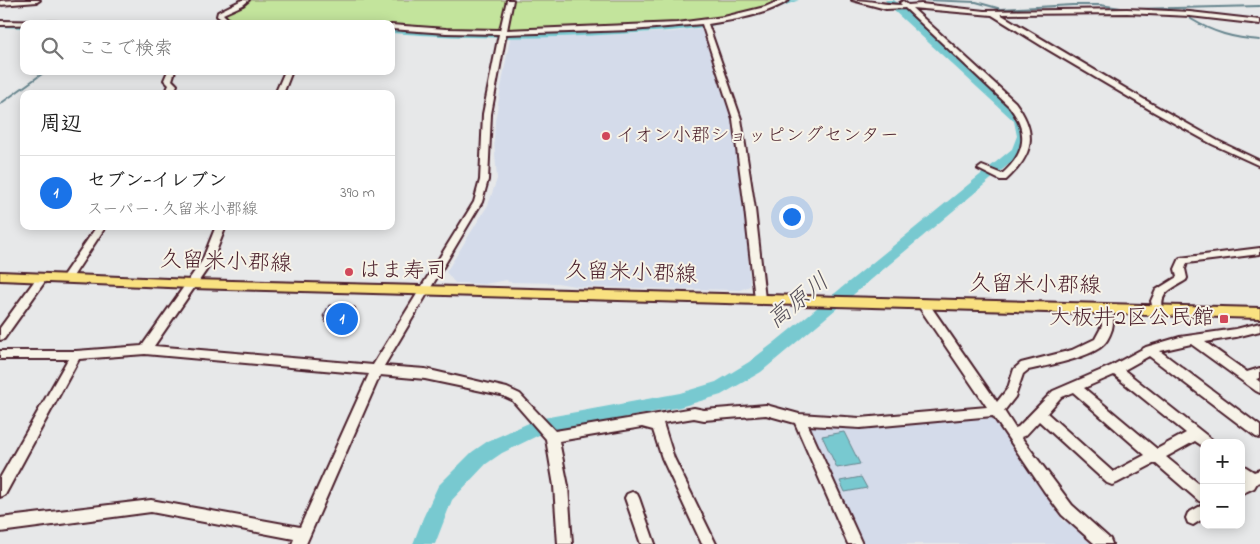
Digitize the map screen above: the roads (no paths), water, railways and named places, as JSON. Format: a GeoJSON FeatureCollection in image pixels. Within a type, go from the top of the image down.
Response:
{"type":"FeatureCollection","features":[{"type":"Feature","properties":{"kind":"main road","name":"久留米小郡線"},"geometry":{"type":"LineString","coordinates":[[2,278],[1260,313]]}},
{"type":"Feature","properties":{"kind":"street"},"geometry":{"type":"LineString","coordinates":[[0,3],[37,0]]}},
{"type":"Feature","properties":{"kind":"street"},"geometry":{"type":"LineString","coordinates":[[226,20],[220,16],[220,13],[246,0]]}},
{"type":"Feature","properties":{"kind":"street"},"geometry":{"type":"LineString","coordinates":[[0,525],[151,506],[301,539],[376,370],[478,202],[483,190],[486,178],[487,113],[510,0]]}},
{"type":"Feature","properties":{"kind":"street"},"geometry":{"type":"LineString","coordinates":[[395,28],[503,35],[705,24],[786,0]]}},
{"type":"Feature","properties":{"kind":"street"},"geometry":{"type":"LineString","coordinates":[[855,0],[889,7],[905,6],[995,14],[1068,10],[1127,11],[1190,14],[1260,22]]}},
{"type":"Feature","properties":{"kind":"street"},"geometry":{"type":"LineString","coordinates":[[900,0],[1020,112],[1027,138],[1026,147],[1016,166],[1003,178],[983,170]]}},
{"type":"Feature","properties":{"kind":"street"},"geometry":{"type":"LineString","coordinates":[[995,14],[1052,50],[1170,118],[1223,148],[1260,164]]}},
{"type":"Feature","properties":{"kind":"street"},"geometry":{"type":"LineString","coordinates":[[0,23],[20,23]]}},
{"type":"Feature","properties":{"kind":"street"},"geometry":{"type":"LineString","coordinates":[[705,24],[737,119],[760,299]]}},
{"type":"Feature","properties":{"kind":"street"},"geometry":{"type":"LineString","coordinates":[[170,75],[168,80],[173,85],[171,90]]}},
{"type":"Feature","properties":{"kind":"street"},"geometry":{"type":"LineString","coordinates":[[281,90],[287,75]]}},
{"type":"Feature","properties":{"kind":"street"},"geometry":{"type":"LineString","coordinates":[[66,279],[99,230]]}},
{"type":"Feature","properties":{"kind":"street"},"geometry":{"type":"LineString","coordinates":[[145,350],[207,262],[219,230]]}},
{"type":"Feature","properties":{"kind":"street"},"geometry":{"type":"LineString","coordinates":[[1158,310],[1156,301],[1160,293],[1182,278],[1180,269],[1183,260],[1260,250]]}},
{"type":"Feature","properties":{"kind":"street"},"geometry":{"type":"LineString","coordinates":[[0,336],[42,278]]}},
{"type":"Feature","properties":{"kind":"street"},"geometry":{"type":"LineString","coordinates":[[923,304],[1012,434],[1067,510],[1105,544]]}},
{"type":"Feature","properties":{"kind":"street"},"geometry":{"type":"LineString","coordinates":[[550,435],[694,413],[704,415],[766,410],[800,419],[860,423],[996,411],[1007,402],[1017,381],[1018,372],[1025,366],[1081,350],[1098,343],[1109,316],[1106,309]]}},
{"type":"Feature","properties":{"kind":"street"},"geometry":{"type":"LineString","coordinates":[[1012,434],[1022,431],[1057,394],[1114,369],[1150,350],[1164,344],[1236,333],[1260,327]]}},
{"type":"Feature","properties":{"kind":"street"},"geometry":{"type":"LineString","coordinates":[[1194,339],[1260,388]]}},
{"type":"Feature","properties":{"kind":"street"},"geometry":{"type":"LineString","coordinates":[[0,355],[76,355],[145,350],[426,374],[503,391],[516,397],[550,435],[561,486],[565,544]]}},
{"type":"Feature","properties":{"kind":"street"},"geometry":{"type":"LineString","coordinates":[[1150,350],[1260,433]]}},
{"type":"Feature","properties":{"kind":"street"},"geometry":{"type":"LineString","coordinates":[[0,492],[24,451],[52,395],[76,355]]}},
{"type":"Feature","properties":{"kind":"street"},"geometry":{"type":"LineString","coordinates":[[1114,369],[1202,439]]}},
{"type":"Feature","properties":{"kind":"street"},"geometry":{"type":"LineString","coordinates":[[1245,377],[1260,373]]}},
{"type":"Feature","properties":{"kind":"street"},"geometry":{"type":"LineString","coordinates":[[1074,386],[1200,494]]}},
{"type":"Feature","properties":{"kind":"street"},"geometry":{"type":"LineString","coordinates":[[1038,412],[1112,479],[1196,434]]}},
{"type":"Feature","properties":{"kind":"street"},"geometry":{"type":"LineString","coordinates":[[800,419],[855,544]]}},
{"type":"Feature","properties":{"kind":"street"},"geometry":{"type":"LineString","coordinates":[[642,421],[658,426],[668,458],[709,544]]}},
{"type":"Feature","properties":{"kind":"street"},"geometry":{"type":"LineString","coordinates":[[1245,486],[1256,478]]}},
{"type":"Feature","properties":{"kind":"street"},"geometry":{"type":"LineString","coordinates":[[632,498],[648,544]]}},
{"type":"Feature","properties":{"kind":"water"},"geometry":{"type":"Polygon","coordinates":[[[844,432],[860,464],[837,468],[822,436],[844,432]]]}},
{"type":"Feature","properties":{"kind":"water"},"geometry":{"type":"Polygon","coordinates":[[[861,477],[867,488],[845,492],[840,481],[861,477]]]}},
{"type":"Feature","properties":{"kind":"waterway"},"geometry":{"type":"LineString","coordinates":[[754,14],[795,0]]}},
{"type":"Feature","properties":{"kind":"waterway","name":"高原川"},"geometry":{"type":"LineString","coordinates":[[424,544],[433,518],[445,493],[479,458],[495,447],[538,427],[680,400],[721,388],[755,367],[781,347],[1016,152],[1020,147],[1023,136],[1019,120],[889,0]]}},
{"type":"Feature","properties":{"kind":"waterway"},"geometry":{"type":"LineString","coordinates":[[927,0],[976,2],[1001,9],[1073,5],[1100,5],[1128,9]]}},
{"type":"Feature","properties":{"kind":"waterway"},"geometry":{"type":"LineString","coordinates":[[1134,9],[1260,6]]}},
{"type":"Feature","properties":{"kind":"waterway"},"geometry":{"type":"LineString","coordinates":[[1183,10],[1189,13],[1191,19],[1216,31],[1241,38],[1260,40]]}},
{"type":"Feature","properties":{"kind":"waterway"},"geometry":{"type":"LineString","coordinates":[[395,30],[479,35],[568,34],[674,28],[721,21]]}},
{"type":"Feature","properties":{"kind":"waterway"},"geometry":{"type":"LineString","coordinates":[[0,24],[20,25]]}},
{"type":"Feature","properties":{"kind":"waterway"},"geometry":{"type":"LineString","coordinates":[[0,104],[40,75]]}},
{"type":"Feature","properties":{"kind":"place","name":"イオン小郡ショッピングセンター"},"geometry":{"type":"Point","coordinates":[606,136]}},
{"type":"Feature","properties":{"kind":"place","name":"はま寿司"},"geometry":{"type":"Point","coordinates":[349,272]}},
{"type":"Feature","properties":{"kind":"place","name":"セブン-イレブン"},"geometry":{"type":"Point","coordinates":[342,319]}},
{"type":"Feature","properties":{"kind":"place","name":"大板井2区公民館"},"geometry":{"type":"Point","coordinates":[1224,319]}}]}
